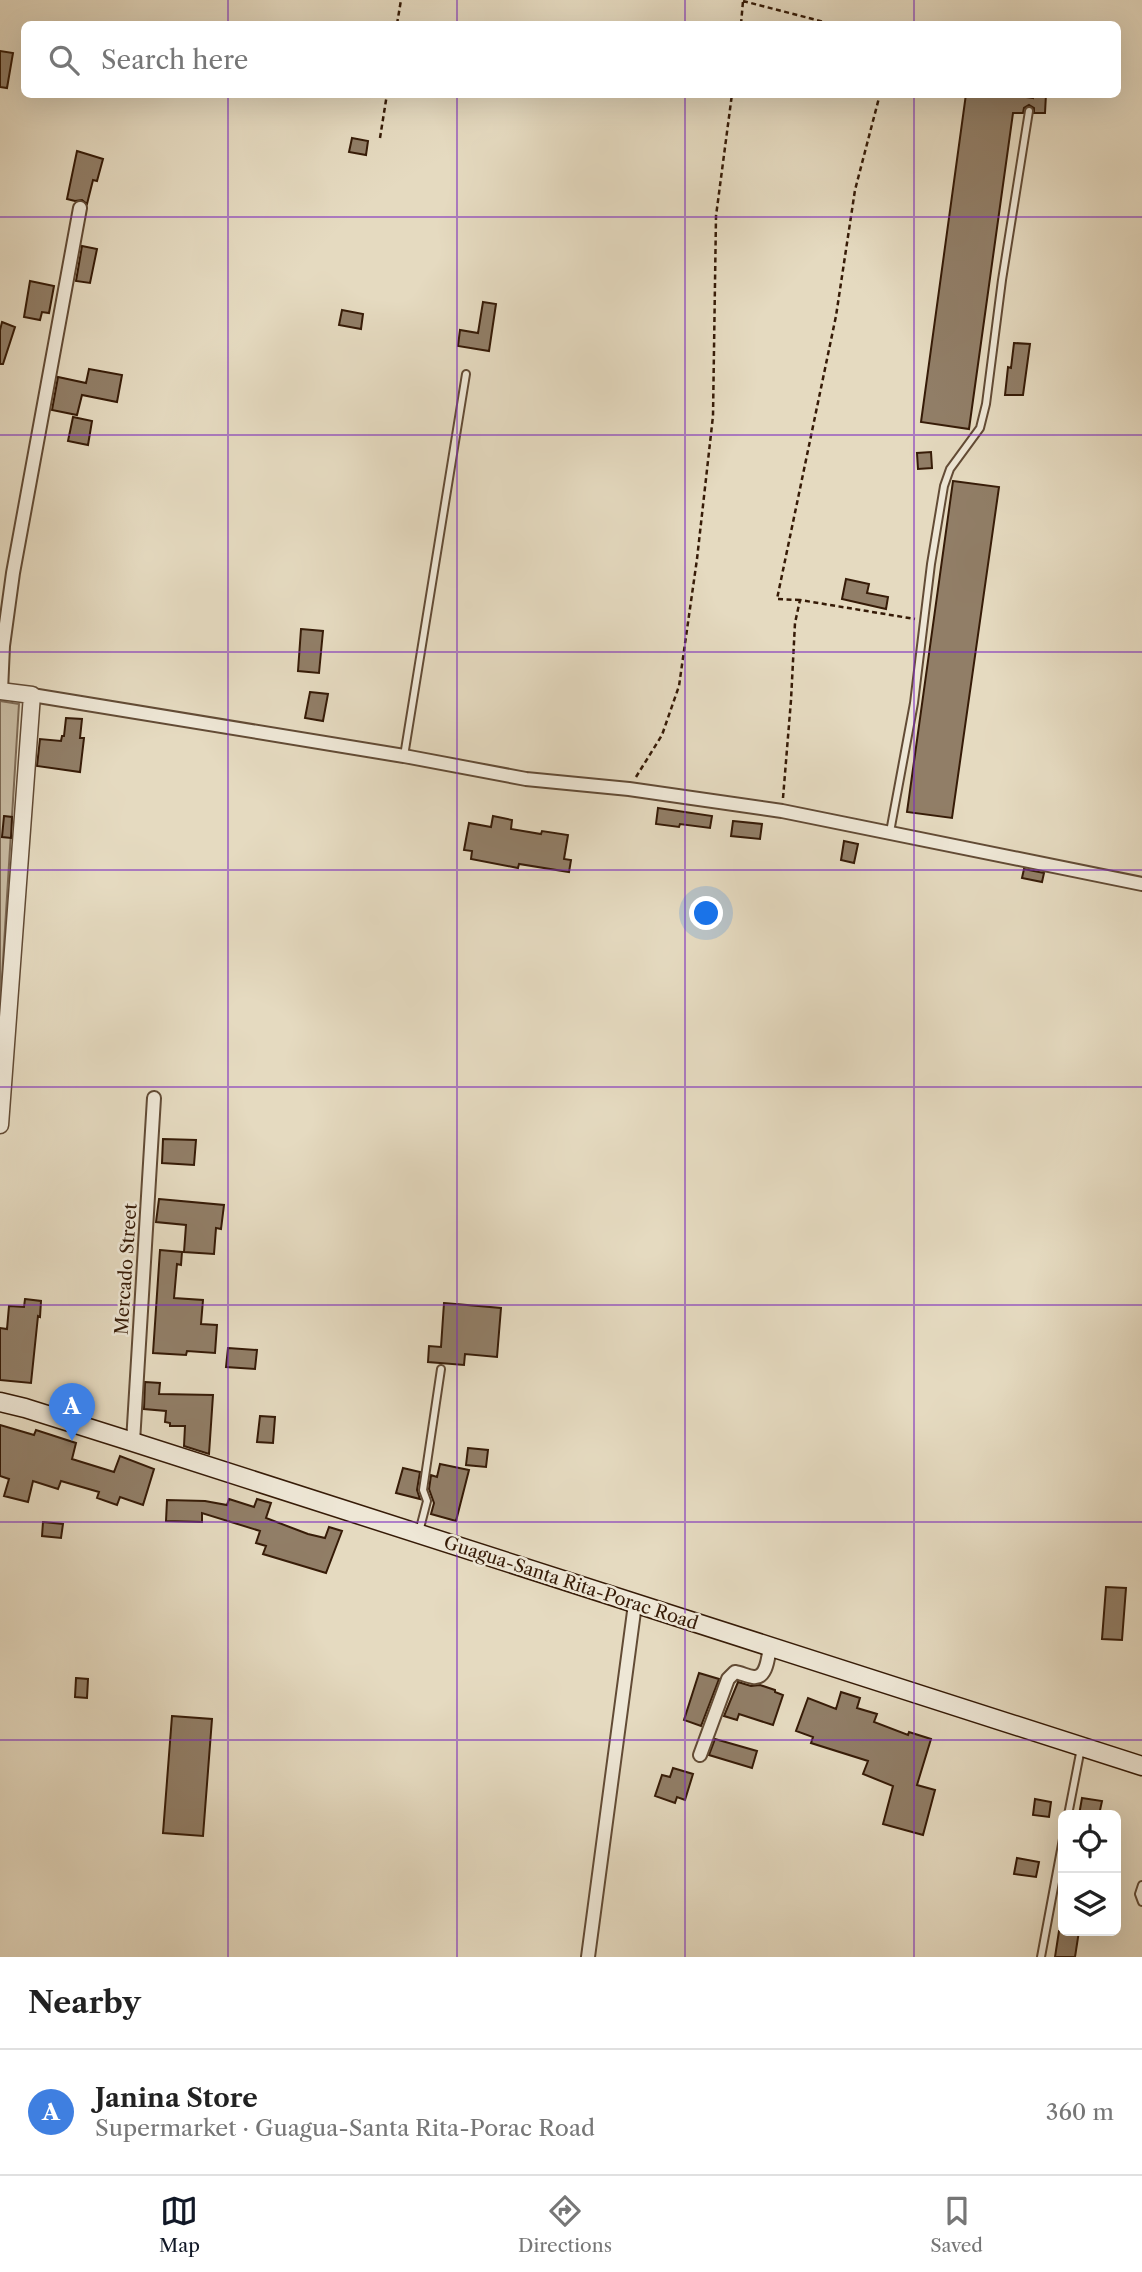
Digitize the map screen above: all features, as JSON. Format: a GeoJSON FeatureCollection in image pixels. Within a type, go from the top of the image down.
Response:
{"type":"FeatureCollection","features":[{"type":"Feature","properties":{"kind":"main road","name":"Guagua-Santa Rita-Porac Road"},"geometry":{"type":"LineString","coordinates":[[0,1402],[133,1442],[1142,1766]]}},
{"type":"Feature","properties":{"kind":"street"},"geometry":{"type":"LineString","coordinates":[[80,208],[13,573],[0,691],[404,756],[526,779],[629,789],[782,811],[1142,884]]}},
{"type":"Feature","properties":{"kind":"street"},"geometry":{"type":"LineString","coordinates":[[0,1125],[32,695]]}},
{"type":"Feature","properties":{"kind":"street","name":"Mercado Street"},"geometry":{"type":"LineString","coordinates":[[133,1442],[154,1098]]}},
{"type":"Feature","properties":{"kind":"street"},"geometry":{"type":"LineString","coordinates":[[588,1957],[635,1604]]}},
{"type":"Feature","properties":{"kind":"street"},"geometry":{"type":"LineString","coordinates":[[700,1755],[728,1679],[735,1672],[760,1676],[770,1647]]}},
{"type":"Feature","properties":{"kind":"lane"},"geometry":{"type":"LineString","coordinates":[[890,832],[914,703],[923,621],[944,486],[950,468],[979,428],[986,404],[1029,111]]}},
{"type":"Feature","properties":{"kind":"lane"},"geometry":{"type":"LineString","coordinates":[[404,756],[466,374]]}},
{"type":"Feature","properties":{"kind":"lane"},"geometry":{"type":"LineString","coordinates":[[418,1534],[427,1501],[423,1490],[441,1368]]}},
{"type":"Feature","properties":{"kind":"lane"},"geometry":{"type":"LineString","coordinates":[[1069,1810],[1081,1747]]}},
{"type":"Feature","properties":{"kind":"lane"},"geometry":{"type":"LineString","coordinates":[[1041,1957],[1058,1866]]}},
{"type":"Feature","properties":{"kind":"lane"},"geometry":{"type":"LineString","coordinates":[[1142,1885],[1139,1894],[1142,1902]]}},
{"type":"Feature","properties":{"kind":"path"},"geometry":{"type":"LineString","coordinates":[[398,21],[401,0]]}},
{"type":"Feature","properties":{"kind":"path"},"geometry":{"type":"LineString","coordinates":[[741,21],[743,1],[820,21]]}},
{"type":"Feature","properties":{"kind":"path"},"geometry":{"type":"LineString","coordinates":[[380,138],[386,98]]}},
{"type":"Feature","properties":{"kind":"path"},"geometry":{"type":"LineString","coordinates":[[629,789],[662,735],[681,673],[713,416],[716,216],[731,98]]}},
{"type":"Feature","properties":{"kind":"path"},"geometry":{"type":"LineString","coordinates":[[879,98],[855,190],[836,316],[777,599],[800,600],[923,621]]}},
{"type":"Feature","properties":{"kind":"path"},"geometry":{"type":"LineString","coordinates":[[782,811],[792,700],[795,623],[800,600]]}},
{"type":"Feature","properties":{"kind":"shaded area"},"geometry":{"type":"Polygon","coordinates":[[[0,701],[19,704],[0,1009],[0,701]]]}},
{"type":"Feature","properties":{"kind":"building"},"geometry":{"type":"Polygon","coordinates":[[[0,51],[13,53],[7,88],[0,87],[0,51]]]}},
{"type":"Feature","properties":{"kind":"building"},"geometry":{"type":"Polygon","coordinates":[[[965,98],[1046,98],[1045,113],[1034,113],[1034,108],[1029,105],[1024,108],[1023,113],[1013,113],[969,429],[921,422],[965,98]]]}},
{"type":"Feature","properties":{"kind":"building"},"geometry":{"type":"Polygon","coordinates":[[[352,138],[368,141],[366,155],[349,152],[352,138]]]}},
{"type":"Feature","properties":{"kind":"building"},"geometry":{"type":"Polygon","coordinates":[[[77,151],[103,159],[97,181],[93,180],[87,204],[82,200],[67,199],[77,151]]]}},
{"type":"Feature","properties":{"kind":"building"},"geometry":{"type":"Polygon","coordinates":[[[82,246],[97,249],[90,283],[76,281],[82,246]]]}},
{"type":"Feature","properties":{"kind":"building"},"geometry":{"type":"Polygon","coordinates":[[[30,281],[54,286],[49,313],[42,312],[40,320],[24,317],[30,281]]]}},
{"type":"Feature","properties":{"kind":"building"},"geometry":{"type":"Polygon","coordinates":[[[483,302],[496,304],[489,351],[458,346],[460,330],[478,333],[483,302]]]}},
{"type":"Feature","properties":{"kind":"building"},"geometry":{"type":"Polygon","coordinates":[[[342,310],[363,314],[361,329],[339,325],[342,310]]]}},
{"type":"Feature","properties":{"kind":"building"},"geometry":{"type":"Polygon","coordinates":[[[2,322],[15,327],[3,364],[0,364],[0,330],[2,322]]]}},
{"type":"Feature","properties":{"kind":"building"},"geometry":{"type":"Polygon","coordinates":[[[1014,343],[1030,344],[1023,395],[1005,395],[1008,367],[1011,368],[1014,343]]]}},
{"type":"Feature","properties":{"kind":"building"},"geometry":{"type":"Polygon","coordinates":[[[89,369],[122,375],[117,402],[82,395],[77,415],[52,410],[58,377],[86,383],[89,369]]]}},
{"type":"Feature","properties":{"kind":"building"},"geometry":{"type":"Polygon","coordinates":[[[73,417],[92,421],[88,445],[68,441],[73,417]]]}},
{"type":"Feature","properties":{"kind":"building"},"geometry":{"type":"Polygon","coordinates":[[[931,452],[932,468],[918,469],[917,453],[931,452]]]}},
{"type":"Feature","properties":{"kind":"building"},"geometry":{"type":"Polygon","coordinates":[[[953,481],[999,487],[952,818],[907,812],[953,481]]]}},
{"type":"Feature","properties":{"kind":"building"},"geometry":{"type":"Polygon","coordinates":[[[846,579],[869,584],[867,593],[888,597],[886,609],[842,599],[846,579]]]}},
{"type":"Feature","properties":{"kind":"building"},"geometry":{"type":"Polygon","coordinates":[[[301,629],[323,631],[319,673],[298,671],[301,629]]]}},
{"type":"Feature","properties":{"kind":"building"},"geometry":{"type":"Polygon","coordinates":[[[310,692],[328,694],[323,721],[305,718],[310,692]]]}},
{"type":"Feature","properties":{"kind":"building"},"geometry":{"type":"Polygon","coordinates":[[[66,718],[82,719],[80,738],[84,738],[80,772],[37,766],[40,739],[61,741],[66,718]]]}},
{"type":"Feature","properties":{"kind":"building"},"geometry":{"type":"Polygon","coordinates":[[[658,808],[712,816],[710,828],[656,824],[658,808]]]}},
{"type":"Feature","properties":{"kind":"building"},"geometry":{"type":"Polygon","coordinates":[[[4,816],[12,817],[11,838],[2,837],[4,816]]]}},
{"type":"Feature","properties":{"kind":"building"},"geometry":{"type":"Polygon","coordinates":[[[493,816],[512,820],[511,829],[568,835],[564,859],[571,860],[569,872],[519,864],[518,868],[471,859],[472,851],[464,850],[469,823],[491,827],[493,816]]]}},
{"type":"Feature","properties":{"kind":"building"},"geometry":{"type":"Polygon","coordinates":[[[733,821],[762,824],[760,839],[731,836],[733,821]]]}},
{"type":"Feature","properties":{"kind":"building"},"geometry":{"type":"Polygon","coordinates":[[[844,841],[858,844],[854,863],[841,860],[844,841]]]}},
{"type":"Feature","properties":{"kind":"building"},"geometry":{"type":"Polygon","coordinates":[[[1024,869],[1044,873],[1042,882],[1022,878],[1024,869]]]}},
{"type":"Feature","properties":{"kind":"building"},"geometry":{"type":"Polygon","coordinates":[[[163,1139],[196,1140],[194,1165],[162,1163],[163,1139]]]}},
{"type":"Feature","properties":{"kind":"building"},"geometry":{"type":"Polygon","coordinates":[[[159,1199],[224,1205],[221,1229],[216,1228],[214,1254],[184,1252],[186,1225],[156,1222],[159,1199]]]}},
{"type":"Feature","properties":{"kind":"building"},"geometry":{"type":"Polygon","coordinates":[[[160,1250],[182,1252],[181,1265],[177,1264],[174,1298],[203,1300],[201,1324],[217,1325],[215,1353],[153,1353],[160,1250]]]}},
{"type":"Feature","properties":{"kind":"building"},"geometry":{"type":"Polygon","coordinates":[[[25,1299],[41,1301],[31,1383],[0,1380],[0,1328],[7,1329],[9,1306],[24,1307],[25,1299]]]}},
{"type":"Feature","properties":{"kind":"building"},"geometry":{"type":"Polygon","coordinates":[[[444,1303],[501,1308],[497,1357],[465,1354],[464,1365],[428,1362],[429,1346],[441,1347],[444,1303]]]}},
{"type":"Feature","properties":{"kind":"building"},"geometry":{"type":"Polygon","coordinates":[[[228,1348],[257,1350],[255,1369],[226,1367],[228,1348]]]}},
{"type":"Feature","properties":{"kind":"building"},"geometry":{"type":"Polygon","coordinates":[[[145,1382],[160,1383],[159,1394],[213,1395],[209,1454],[184,1446],[185,1426],[170,1426],[170,1423],[165,1422],[166,1411],[144,1409],[145,1382]]]}},
{"type":"Feature","properties":{"kind":"building"},"geometry":{"type":"Polygon","coordinates":[[[260,1416],[275,1417],[273,1443],[257,1442],[260,1416]]]}},
{"type":"Feature","properties":{"kind":"building"},"geometry":{"type":"Polygon","coordinates":[[[0,1425],[34,1435],[36,1430],[76,1443],[72,1459],[114,1472],[120,1456],[154,1469],[143,1505],[120,1497],[117,1505],[97,1498],[99,1492],[61,1481],[58,1489],[33,1481],[28,1502],[4,1496],[9,1479],[0,1476],[0,1425]]]}},
{"type":"Feature","properties":{"kind":"building"},"geometry":{"type":"Polygon","coordinates":[[[468,1448],[488,1450],[486,1467],[466,1465],[468,1448]]]}},
{"type":"Feature","properties":{"kind":"building"},"geometry":{"type":"Polygon","coordinates":[[[440,1464],[469,1470],[456,1521],[431,1514],[434,1503],[429,1489],[431,1475],[437,1477],[440,1464]]]}},
{"type":"Feature","properties":{"kind":"building"},"geometry":{"type":"Polygon","coordinates":[[[403,1468],[420,1472],[417,1490],[420,1499],[396,1493],[403,1468]]]}},
{"type":"Feature","properties":{"kind":"building"},"geometry":{"type":"Polygon","coordinates":[[[229,1499],[254,1507],[257,1499],[271,1503],[266,1518],[308,1534],[325,1538],[329,1527],[342,1531],[326,1573],[263,1554],[266,1546],[256,1543],[260,1531],[202,1513],[202,1522],[166,1521],[167,1500],[205,1501],[227,1505],[229,1499]]]}},
{"type":"Feature","properties":{"kind":"building"},"geometry":{"type":"Polygon","coordinates":[[[43,1522],[63,1524],[61,1538],[42,1536],[43,1522]]]}},
{"type":"Feature","properties":{"kind":"building"},"geometry":{"type":"Polygon","coordinates":[[[1106,1587],[1126,1588],[1122,1640],[1102,1639],[1106,1587]]]}},
{"type":"Feature","properties":{"kind":"building"},"geometry":{"type":"Polygon","coordinates":[[[699,1673],[719,1679],[701,1726],[684,1720],[699,1673]]]}},
{"type":"Feature","properties":{"kind":"building"},"geometry":{"type":"Polygon","coordinates":[[[76,1678],[88,1679],[87,1698],[75,1697],[76,1678]]]}},
{"type":"Feature","properties":{"kind":"building"},"geometry":{"type":"Polygon","coordinates":[[[738,1682],[751,1686],[760,1685],[783,1695],[773,1725],[739,1714],[737,1720],[724,1716],[738,1682]]]}},
{"type":"Feature","properties":{"kind":"building"},"geometry":{"type":"Polygon","coordinates":[[[841,1692],[860,1698],[857,1708],[877,1714],[874,1722],[908,1735],[909,1732],[931,1739],[917,1785],[935,1790],[923,1835],[883,1824],[893,1786],[863,1774],[868,1761],[811,1743],[813,1737],[796,1731],[808,1698],[836,1709],[841,1692]]]}},
{"type":"Feature","properties":{"kind":"building"},"geometry":{"type":"Polygon","coordinates":[[[172,1716],[212,1719],[203,1836],[163,1833],[172,1716]]]}},
{"type":"Feature","properties":{"kind":"building"},"geometry":{"type":"Polygon","coordinates":[[[715,1739],[757,1751],[752,1768],[709,1755],[715,1739]]]}},
{"type":"Feature","properties":{"kind":"building"},"geometry":{"type":"Polygon","coordinates":[[[673,1768],[693,1774],[685,1800],[677,1797],[675,1803],[655,1796],[662,1775],[670,1777],[673,1768]]]}},
{"type":"Feature","properties":{"kind":"building"},"geometry":{"type":"Polygon","coordinates":[[[1082,1798],[1102,1801],[1100,1810],[1080,1810],[1082,1798]]]}},
{"type":"Feature","properties":{"kind":"building"},"geometry":{"type":"Polygon","coordinates":[[[1035,1799],[1051,1802],[1049,1817],[1033,1815],[1035,1799]]]}},
{"type":"Feature","properties":{"kind":"building"},"geometry":{"type":"Polygon","coordinates":[[[1017,1858],[1039,1862],[1036,1877],[1014,1874],[1017,1858]]]}},
{"type":"Feature","properties":{"kind":"building"},"geometry":{"type":"Polygon","coordinates":[[[1058,1936],[1078,1936],[1075,1957],[1055,1957],[1058,1936]]]}},
{"type":"Feature","properties":{"kind":"place","name":"Janina Store"},"geometry":{"type":"Point","coordinates":[72,1441]}}]}
